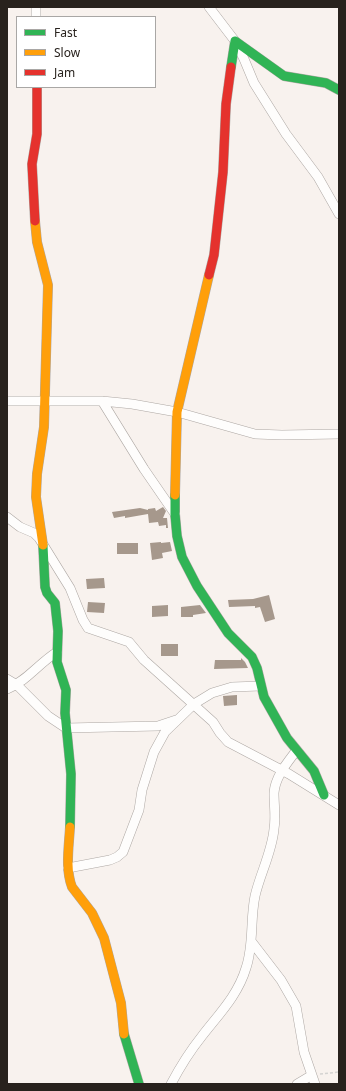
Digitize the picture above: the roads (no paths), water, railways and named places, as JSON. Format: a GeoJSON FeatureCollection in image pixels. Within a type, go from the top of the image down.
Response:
{"type":"FeatureCollection","features":[{"type":"Feature","properties":{"kind":"street"},"geometry":{"type":"LineString","coordinates":[[208,7],[235,41],[254,83],[286,134],[318,176],[339,214]]}},
{"type":"Feature","properties":{"kind":"street"},"geometry":{"type":"LineString","coordinates":[[235,41],[284,76],[326,83],[339,90]]}},
{"type":"Feature","properties":{"kind":"street"},"geometry":{"type":"LineString","coordinates":[[235,41],[226,104],[223,172],[214,255],[177,412],[175,514],[177,536],[182,557],[197,586],[225,628],[252,656],[264,697],[286,738],[314,771],[324,795]]}},
{"type":"Feature","properties":{"kind":"street"},"geometry":{"type":"LineString","coordinates":[[38,88],[37,134],[32,164],[37,242],[48,285],[46,401],[43,440],[37,474],[36,497],[43,547],[45,587],[47,593],[55,603],[58,617],[57,666],[66,690],[65,713],[70,774],[71,811],[68,868],[72,887],[92,913],[104,938],[121,1003],[126,1045],[139,1084]]}},
{"type":"Feature","properties":{"kind":"street"},"geometry":{"type":"LineString","coordinates":[[7,401],[102,401],[132,404],[177,412],[255,434],[339,434]]}},
{"type":"Feature","properties":{"kind":"street"},"geometry":{"type":"LineString","coordinates":[[102,401],[144,469],[175,514]]}},
{"type":"Feature","properties":{"kind":"street"},"geometry":{"type":"LineString","coordinates":[[7,517],[38,538],[70,588],[83,620],[88,628],[129,642],[144,660],[213,722],[228,742],[282,770],[339,805]]}},
{"type":"Feature","properties":{"kind":"street"},"geometry":{"type":"LineString","coordinates":[[7,689],[17,685],[57,652]]}},
{"type":"Feature","properties":{"kind":"street"},"geometry":{"type":"LineString","coordinates":[[7,679],[17,685],[48,716],[66,728],[139,725],[158,726],[177,720]]}},
{"type":"Feature","properties":{"kind":"street"},"geometry":{"type":"LineString","coordinates":[[68,868],[110,860],[123,852],[139,810],[142,790],[154,752],[165,732],[177,720],[194,704],[212,693],[232,687],[260,686]]}},
{"type":"Feature","properties":{"kind":"street"},"geometry":{"type":"LineString","coordinates":[[171,1084],[197,1043],[228,1004],[237,990],[247,967],[251,941],[251,920],[254,897],[274,830],[275,786],[282,770],[296,751]]}},
{"type":"Feature","properties":{"kind":"street"},"geometry":{"type":"LineString","coordinates":[[251,941],[281,980],[296,1006],[304,1052],[313,1080],[297,1084]]}}]}
